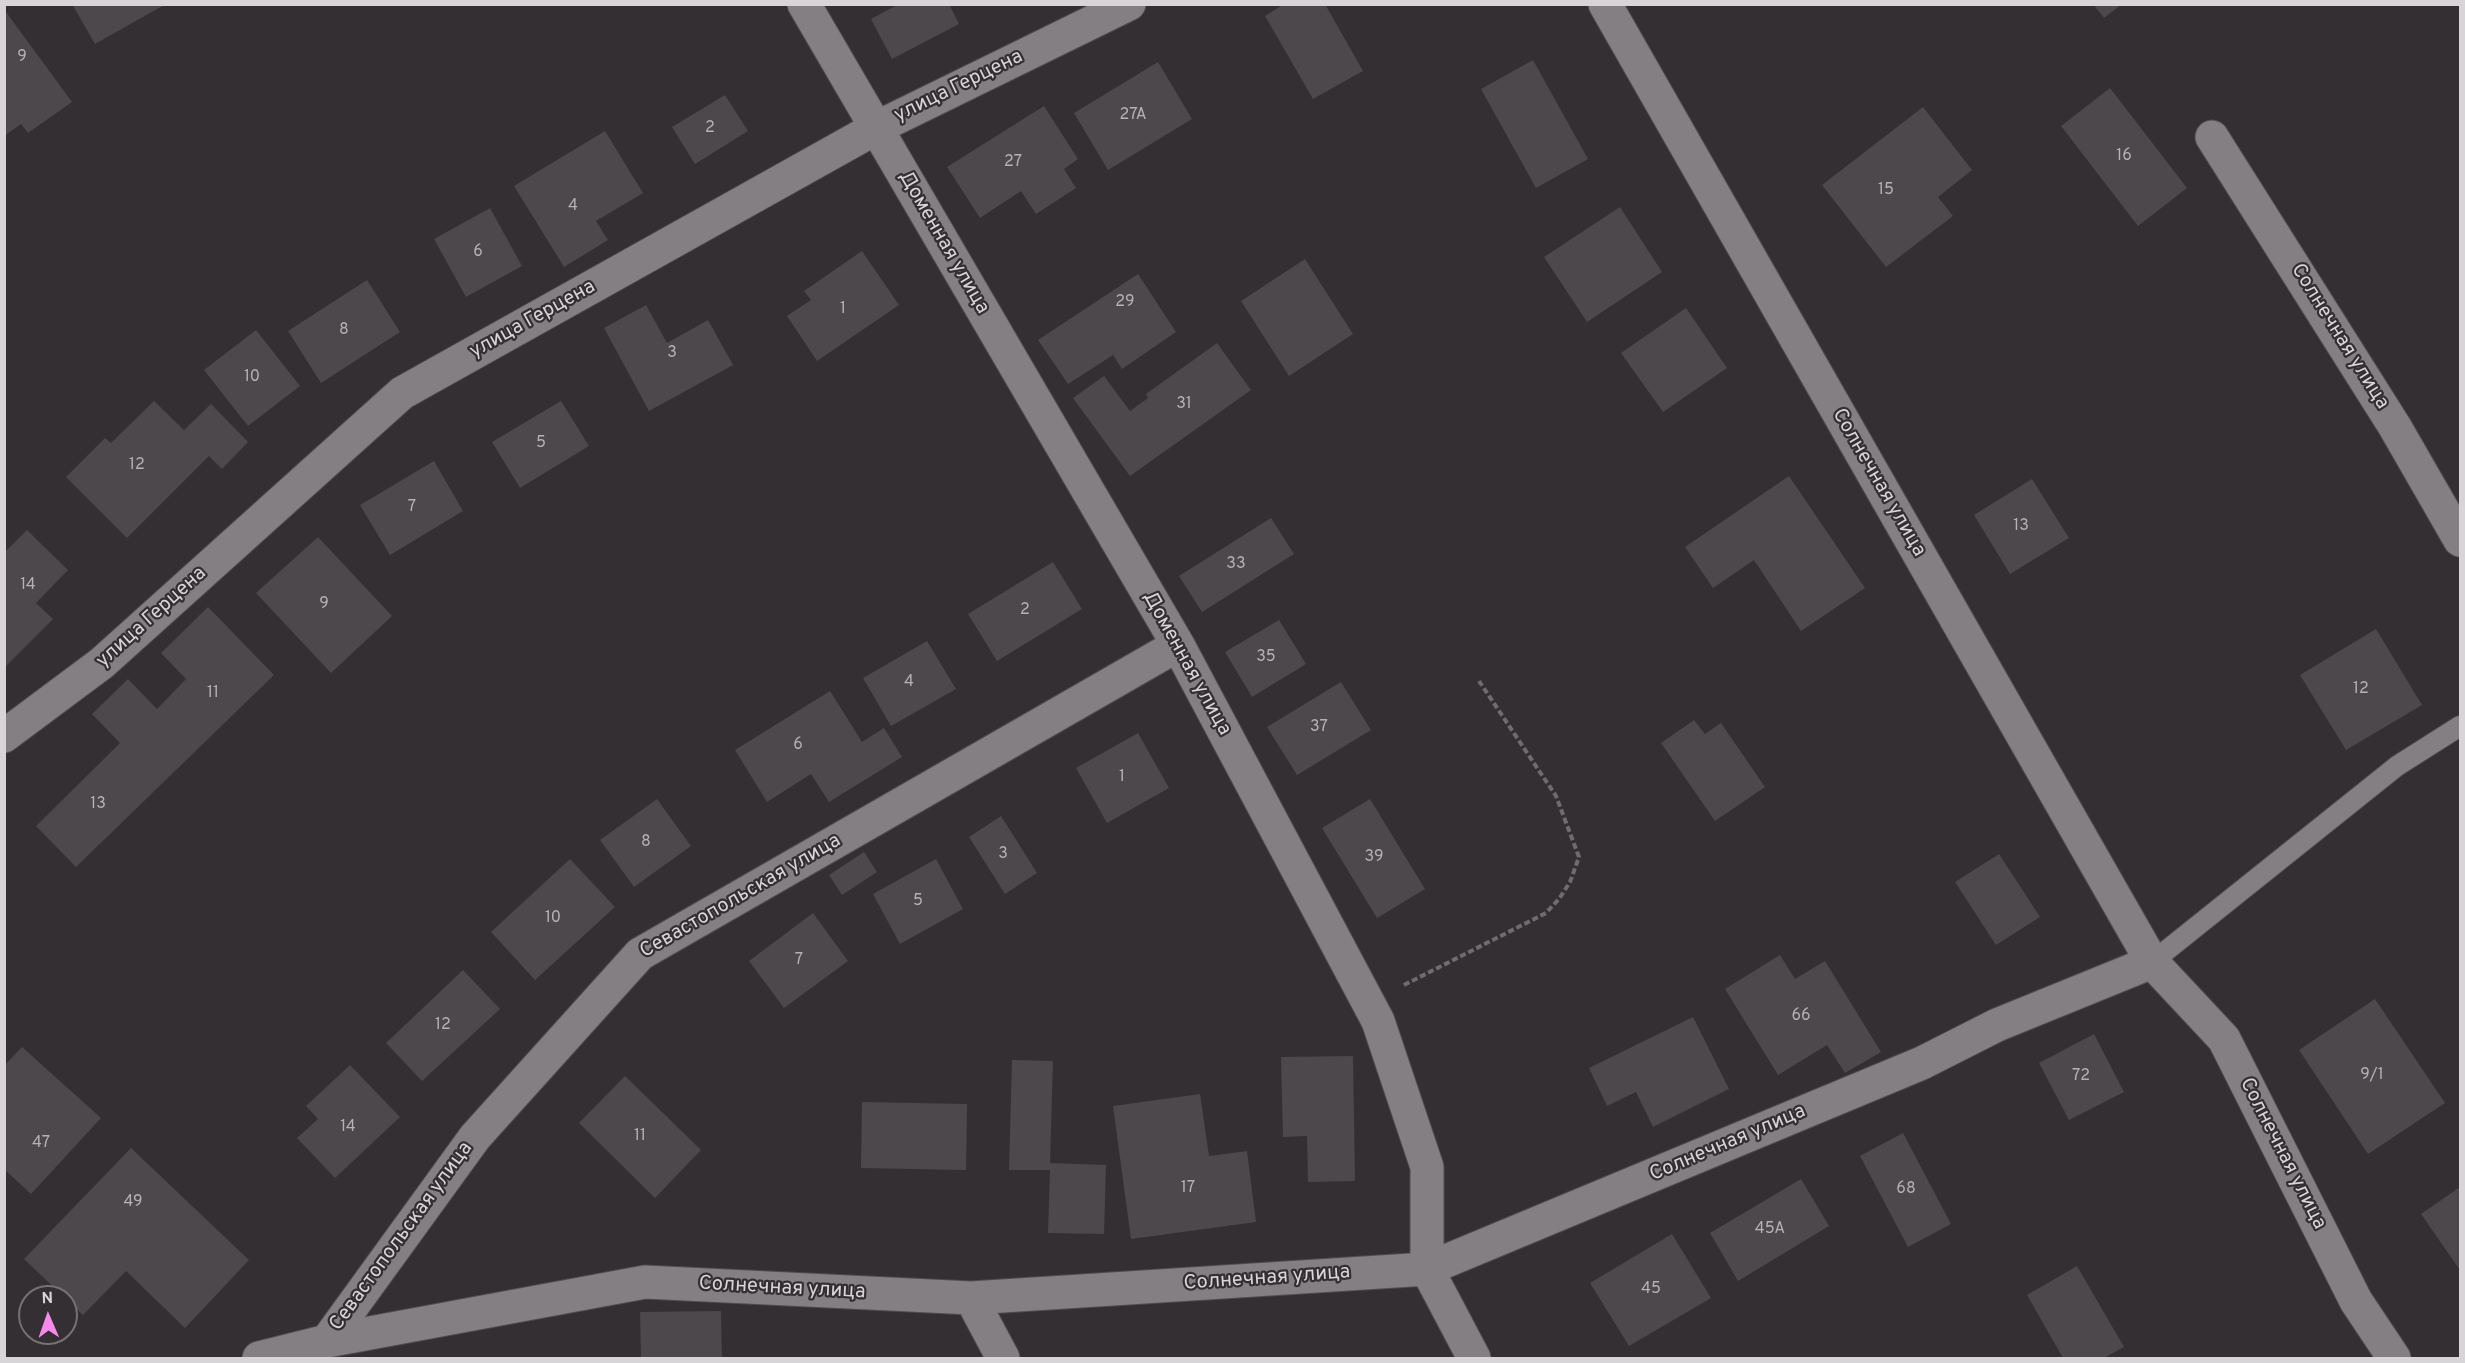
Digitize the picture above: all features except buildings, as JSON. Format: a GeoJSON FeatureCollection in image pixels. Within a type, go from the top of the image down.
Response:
{"type":"FeatureCollection","features":[{"type":"Feature","properties":{"kind":"street","name":"Доменная улица"},"geometry":{"type":"LineString","coordinates":[[804,4],[1178,645],[1378,1021],[1427,1167],[1427,1269],[1474,1359]]}},
{"type":"Feature","properties":{"kind":"street","name":"улица Герцена"},"geometry":{"type":"LineString","coordinates":[[4,736],[102,663],[402,393],[876,128],[1129,4]]}},
{"type":"Feature","properties":{"kind":"street","name":"Солнечная улица"},"geometry":{"type":"LineString","coordinates":[[1605,4],[2152,962],[2224,1039],[2356,1301],[2394,1359]]}},
{"type":"Feature","properties":{"kind":"street","name":"Солнечная улица"},"geometry":{"type":"LineString","coordinates":[[2212,137],[2396,427],[2460,540]]}},
{"type":"Feature","properties":{"kind":"street","name":"Севастопольская улица"},"geometry":{"type":"LineString","coordinates":[[259,1359],[327,1341],[475,1137],[640,954],[1178,645]]}},
{"type":"Feature","properties":{"kind":"street","name":"Солнечная улица"},"geometry":{"type":"LineString","coordinates":[[327,1341],[645,1282],[971,1298],[1427,1269],[1911,1068],[1997,1025],[2152,962]]}},
{"type":"Feature","properties":{"kind":"street"},"geometry":{"type":"LineString","coordinates":[[971,1298],[1004,1359]]}},
{"type":"Feature","properties":{"kind":"lane"},"geometry":{"type":"LineString","coordinates":[[2152,962],[2397,766],[2460,726]]}},
{"type":"Feature","properties":{"kind":"path"},"geometry":{"type":"LineString","coordinates":[[1368,1003],[1546,913],[1559,899],[1576,865],[1579,856],[1556,796],[1479,681]]}}]}
